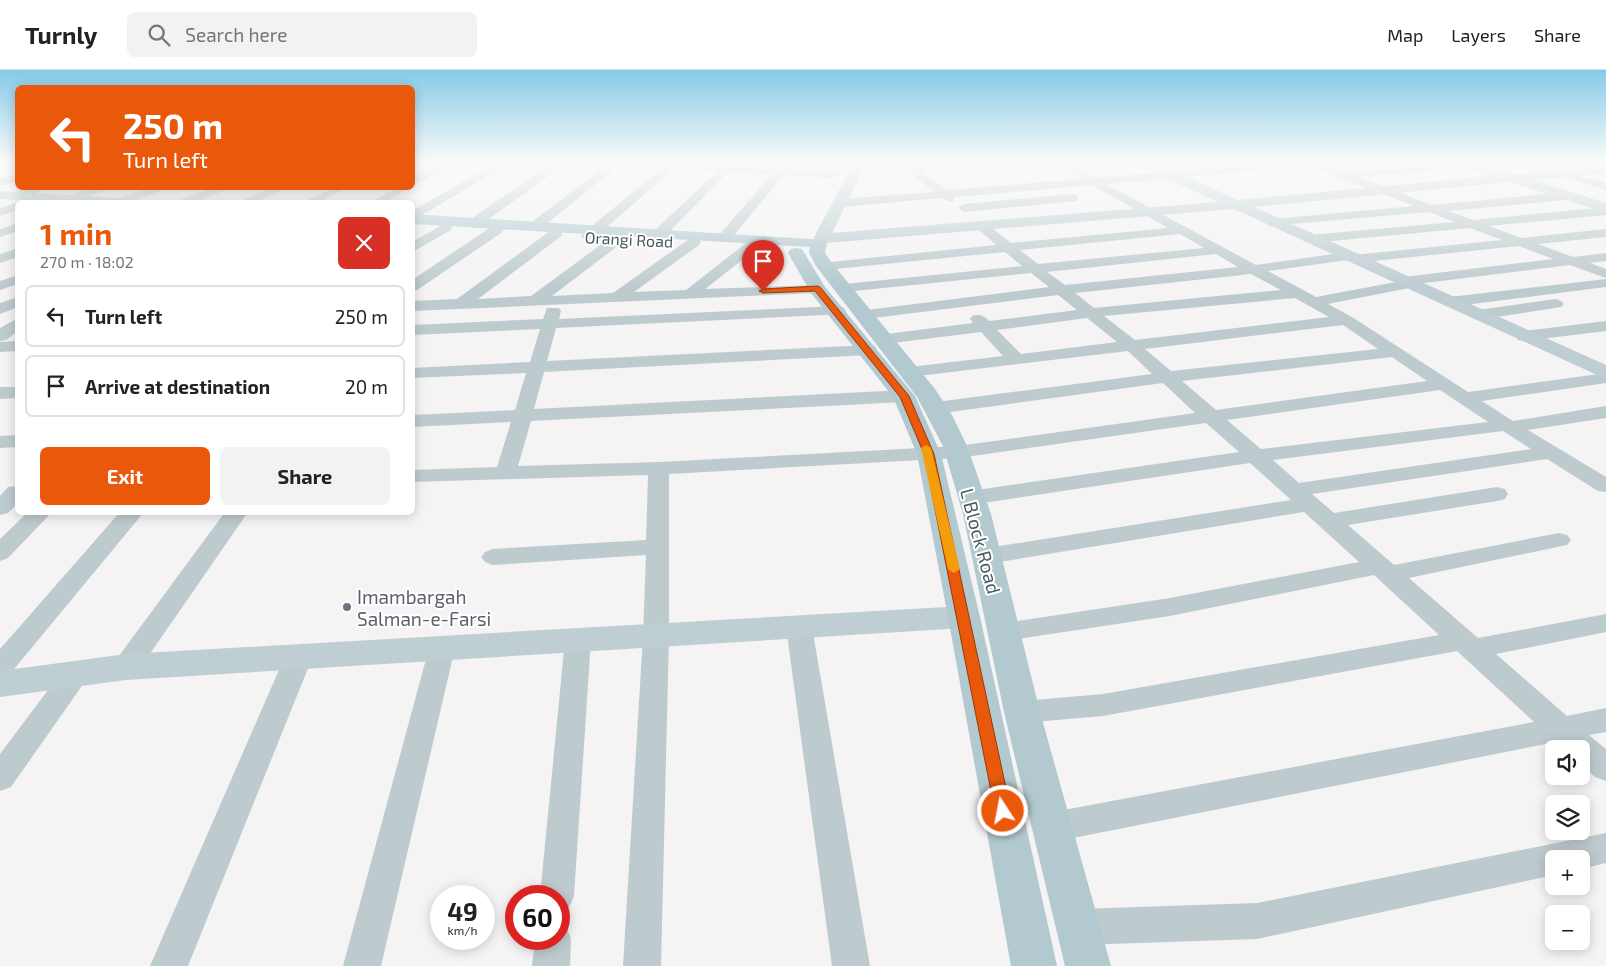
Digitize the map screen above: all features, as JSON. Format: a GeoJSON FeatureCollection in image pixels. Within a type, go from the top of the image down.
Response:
{"type":"FeatureCollection","features":[{"type":"Feature","properties":{"kind":"main road","name":"Orangi Road"},"geometry":{"type":"LineString","coordinates":[[415,218],[534,227],[619,238],[756,243]]}},
{"type":"Feature","properties":{"kind":"main road","name":"Orangi Road"},"geometry":{"type":"LineString","coordinates":[[415,225],[555,234],[659,234],[725,237],[756,243],[822,265]]}},
{"type":"Feature","properties":{"kind":"main road","name":"L Block Road"},"geometry":{"type":"LineString","coordinates":[[822,265],[877,345],[907,384],[977,514],[1022,712],[1088,966]]}},
{"type":"Feature","properties":{"kind":"main road","name":"L Block Road"},"geometry":{"type":"LineString","coordinates":[[907,384],[936,408],[964,617],[1034,966]]}},
{"type":"Feature","properties":{"kind":"street"},"geometry":{"type":"LineString","coordinates":[[415,216],[436,204]]}},
{"type":"Feature","properties":{"kind":"street"},"geometry":{"type":"LineString","coordinates":[[474,224],[503,204]]}},
{"type":"Feature","properties":{"kind":"street"},"geometry":{"type":"LineString","coordinates":[[534,227],[564,204]]}},
{"type":"Feature","properties":{"kind":"street"},"geometry":{"type":"LineString","coordinates":[[592,233],[627,204]]}},
{"type":"Feature","properties":{"kind":"street"},"geometry":{"type":"LineString","coordinates":[[659,234],[690,204]]}},
{"type":"Feature","properties":{"kind":"street"},"geometry":{"type":"LineString","coordinates":[[725,237],[753,204]]}},
{"type":"Feature","properties":{"kind":"street"},"geometry":{"type":"LineString","coordinates":[[822,265],[840,204]]}},
{"type":"Feature","properties":{"kind":"street"},"geometry":{"type":"LineString","coordinates":[[958,204],[1168,377],[1606,768]]}},
{"type":"Feature","properties":{"kind":"street"},"geometry":{"type":"LineString","coordinates":[[964,208],[996,204]]}},
{"type":"Feature","properties":{"kind":"street"},"geometry":{"type":"LineString","coordinates":[[1135,204],[1346,320],[1550,452],[1596,473],[1606,486]]}},
{"type":"Feature","properties":{"kind":"street"},"geometry":{"type":"LineString","coordinates":[[415,330],[551,325],[986,227],[1245,204]]}},
{"type":"Feature","properties":{"kind":"street"},"geometry":{"type":"LineString","coordinates":[[1418,204],[1606,274]]}},
{"type":"Feature","properties":{"kind":"street"},"geometry":{"type":"LineString","coordinates":[[1272,223],[1476,204]]}},
{"type":"Feature","properties":{"kind":"street"},"geometry":{"type":"LineString","coordinates":[[1588,204],[1606,210]]}},
{"type":"Feature","properties":{"kind":"street"},"geometry":{"type":"LineString","coordinates":[[1233,205],[1606,373]]}},
{"type":"Feature","properties":{"kind":"street"},"geometry":{"type":"LineString","coordinates":[[1310,240],[1606,210]]}},
{"type":"Feature","properties":{"kind":"street"},"geometry":{"type":"LineString","coordinates":[[415,246],[446,227]]}},
{"type":"Feature","properties":{"kind":"street"},"geometry":{"type":"LineString","coordinates":[[0,233],[15,228]]}},
{"type":"Feature","properties":{"kind":"street"},"geometry":{"type":"LineString","coordinates":[[415,285],[496,230]]}},
{"type":"Feature","properties":{"kind":"street"},"geometry":{"type":"LineString","coordinates":[[415,306],[690,294],[822,265],[1184,230]]}},
{"type":"Feature","properties":{"kind":"street"},"geometry":{"type":"LineString","coordinates":[[822,265],[963,302],[1351,258],[1606,233]]}},
{"type":"Feature","properties":{"kind":"street"},"geometry":{"type":"LineString","coordinates":[[461,304],[555,234]]}},
{"type":"Feature","properties":{"kind":"street"},"geometry":{"type":"LineString","coordinates":[[536,300],[619,238]]}},
{"type":"Feature","properties":{"kind":"street"},"geometry":{"type":"LineString","coordinates":[[617,297],[694,242]]}},
{"type":"Feature","properties":{"kind":"street"},"geometry":{"type":"LineString","coordinates":[[690,294],[756,243]]}},
{"type":"Feature","properties":{"kind":"street"},"geometry":{"type":"LineString","coordinates":[[822,265],[1037,269],[1220,250]]}},
{"type":"Feature","properties":{"kind":"street"},"geometry":{"type":"LineString","coordinates":[[0,259],[15,253]]}},
{"type":"Feature","properties":{"kind":"street"},"geometry":{"type":"LineString","coordinates":[[1315,302],[1406,282],[1606,257]]}},
{"type":"Feature","properties":{"kind":"street"},"geometry":{"type":"LineString","coordinates":[[0,286],[15,280]]}},
{"type":"Feature","properties":{"kind":"street"},"geometry":{"type":"LineString","coordinates":[[1449,302],[1606,283]]}},
{"type":"Feature","properties":{"kind":"street"},"geometry":{"type":"LineString","coordinates":[[415,373],[538,367],[877,345],[986,327],[1092,313],[1299,293]]}},
{"type":"Feature","properties":{"kind":"street"},"geometry":{"type":"LineString","coordinates":[[1478,315],[1606,297]]}},
{"type":"Feature","properties":{"kind":"street"},"geometry":{"type":"LineString","coordinates":[[506,473],[551,325],[556,299]]}},
{"type":"Feature","properties":{"kind":"street"},"geometry":{"type":"LineString","coordinates":[[0,309],[15,302]]}},
{"type":"Feature","properties":{"kind":"street"},"geometry":{"type":"LineString","coordinates":[[963,302],[1017,360]]}},
{"type":"Feature","properties":{"kind":"street"},"geometry":{"type":"LineString","coordinates":[[0,314],[15,315]]}},
{"type":"Feature","properties":{"kind":"street"},"geometry":{"type":"LineString","coordinates":[[415,421],[523,416],[907,384],[1017,360],[1346,320]]}},
{"type":"Feature","properties":{"kind":"street"},"geometry":{"type":"LineString","coordinates":[[0,336],[15,325]]}},
{"type":"Feature","properties":{"kind":"street"},"geometry":{"type":"LineString","coordinates":[[1524,336],[1606,326]]}},
{"type":"Feature","properties":{"kind":"street"},"geometry":{"type":"LineString","coordinates":[[0,347],[15,346]]}},
{"type":"Feature","properties":{"kind":"street"},"geometry":{"type":"LineString","coordinates":[[936,408],[1168,377],[1395,352]]}},
{"type":"Feature","properties":{"kind":"street"},"geometry":{"type":"LineString","coordinates":[[1466,398],[1606,378]]}},
{"type":"Feature","properties":{"kind":"street"},"geometry":{"type":"LineString","coordinates":[[415,476],[659,468],[943,453],[1444,384]]}},
{"type":"Feature","properties":{"kind":"street"},"geometry":{"type":"LineString","coordinates":[[0,393],[15,392]]}},
{"type":"Feature","properties":{"kind":"street"},"geometry":{"type":"LineString","coordinates":[[970,498],[1256,456],[1508,426],[1606,412]]}},
{"type":"Feature","properties":{"kind":"street"},"geometry":{"type":"LineString","coordinates":[[1583,415],[1606,427]]}},
{"type":"Feature","properties":{"kind":"street"},"geometry":{"type":"LineString","coordinates":[[0,442],[15,442]]}},
{"type":"Feature","properties":{"kind":"street"},"geometry":{"type":"LineString","coordinates":[[986,556],[1550,452]]}},
{"type":"Feature","properties":{"kind":"street"},"geometry":{"type":"LineString","coordinates":[[642,966],[656,636],[659,468]]}},
{"type":"Feature","properties":{"kind":"street"},"geometry":{"type":"LineString","coordinates":[[0,508],[11,492]]}},
{"type":"Feature","properties":{"kind":"street"},"geometry":{"type":"LineString","coordinates":[[1329,521],[1497,494]]}},
{"type":"Feature","properties":{"kind":"street"},"geometry":{"type":"LineString","coordinates":[[0,553],[38,515]]}},
{"type":"Feature","properties":{"kind":"street"},"geometry":{"type":"LineString","coordinates":[[0,667],[130,515]]}},
{"type":"Feature","properties":{"kind":"street"},"geometry":{"type":"LineString","coordinates":[[126,666],[235,515]]}},
{"type":"Feature","properties":{"kind":"street"},"geometry":{"type":"LineString","coordinates":[[1004,632],[1170,607],[1558,540]]}},
{"type":"Feature","properties":{"kind":"street"},"geometry":{"type":"LineString","coordinates":[[493,557],[658,547]]}},
{"type":"Feature","properties":{"kind":"street"},"geometry":{"type":"LineString","coordinates":[[0,684],[126,666],[964,617]]}},
{"type":"Feature","properties":{"kind":"street"},"geometry":{"type":"LineString","coordinates":[[1022,712],[1103,705],[1606,622]]}},
{"type":"Feature","properties":{"kind":"street"},"geometry":{"type":"LineString","coordinates":[[799,627],[851,966]]}},
{"type":"Feature","properties":{"kind":"street"},"geometry":{"type":"LineString","coordinates":[[558,885],[578,640]]}},
{"type":"Feature","properties":{"kind":"street"},"geometry":{"type":"LineString","coordinates":[[362,966],[442,648]]}},
{"type":"Feature","properties":{"kind":"street"},"geometry":{"type":"LineString","coordinates":[[169,966],[300,656]]}},
{"type":"Feature","properties":{"kind":"street"},"geometry":{"type":"LineString","coordinates":[[0,778],[76,673]]}},
{"type":"Feature","properties":{"kind":"street"},"geometry":{"type":"LineString","coordinates":[[1053,827],[1606,720]]}},
{"type":"Feature","properties":{"kind":"street"},"geometry":{"type":"LineString","coordinates":[[1590,851],[1606,848]]}},
{"type":"Feature","properties":{"kind":"street"},"geometry":{"type":"LineString","coordinates":[[1079,927],[1257,921],[1545,861]]}},
{"type":"Feature","properties":{"kind":"street"},"geometry":{"type":"LineString","coordinates":[[551,966],[552,950]]}},
{"type":"Feature","properties":{"kind":"slow traffic"},"geometry":{"type":"LineString","coordinates":[[926,448],[929,454],[954,569]]}},
{"type":"Feature","properties":{"kind":"place","name":"Imambargah Salman-e-Farsi"},"geometry":{"type":"Point","coordinates":[347,607]}},
{"type":"Feature","properties":{"kind":"route"},"geometry":{"type":"LineString","coordinates":[[763,291],[818,289],[838,311],[904,396],[929,454],[1003,811]]}}]}
